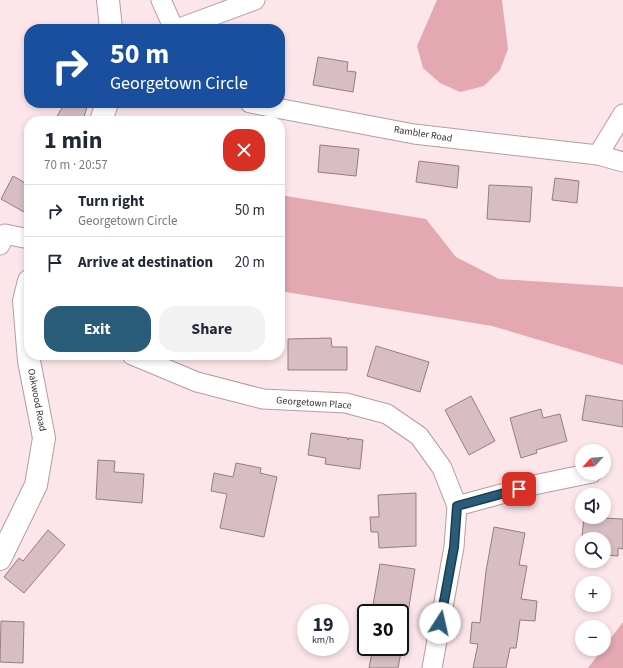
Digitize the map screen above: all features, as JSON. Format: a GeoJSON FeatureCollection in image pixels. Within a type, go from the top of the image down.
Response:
{"type":"FeatureCollection","features":[{"type":"Feature","properties":{"kind":"main road"},"geometry":{"type":"LineString","coordinates":[[108,0],[110,24]]}},
{"type":"Feature","properties":{"kind":"main road","name":"Oakwood Road"},"geometry":{"type":"LineString","coordinates":[[0,559],[36,485],[44,438],[30,360]]}},
{"type":"Feature","properties":{"kind":"street"},"geometry":{"type":"LineString","coordinates":[[161,0],[172,24]]}},
{"type":"Feature","properties":{"kind":"street"},"geometry":{"type":"LineString","coordinates":[[190,24],[255,0]]}},
{"type":"Feature","properties":{"kind":"street","name":"Rambler Road"},"geometry":{"type":"LineString","coordinates":[[276,108],[414,134],[598,155],[623,162]]}},
{"type":"Feature","properties":{"kind":"street"},"geometry":{"type":"LineString","coordinates":[[598,155],[623,114]]}},
{"type":"Feature","properties":{"kind":"street"},"geometry":{"type":"LineString","coordinates":[[0,245],[5,234],[24,238]]}},
{"type":"Feature","properties":{"kind":"street","name":"Georgetown Place"},"geometry":{"type":"LineString","coordinates":[[144,360],[197,382],[264,399],[346,403],[387,414],[419,436],[442,468],[457,506],[454,547],[432,668]]}},
{"type":"Feature","properties":{"kind":"street"},"geometry":{"type":"LineString","coordinates":[[457,506],[534,485],[575,477]]}},
{"type":"Feature","properties":{"kind":"shaded area"},"geometry":{"type":"Polygon","coordinates":[[[437,0],[502,0],[508,49],[500,70],[484,86],[460,92],[440,83],[423,68],[417,46],[437,0]]]}},
{"type":"Feature","properties":{"kind":"shaded area"},"geometry":{"type":"Polygon","coordinates":[[[285,196],[426,219],[456,257],[499,279],[623,287],[623,365],[492,326],[285,292],[285,196]]]}},
{"type":"Feature","properties":{"kind":"shaded area"},"geometry":{"type":"Polygon","coordinates":[[[623,622],[623,668],[588,668],[597,656],[611,656],[611,638],[623,622]]]}},
{"type":"Feature","properties":{"kind":"building"},"geometry":{"type":"Polygon","coordinates":[[[318,57],[348,62],[347,71],[356,72],[353,92],[313,85],[318,57]]]}},
{"type":"Feature","properties":{"kind":"building"},"geometry":{"type":"Polygon","coordinates":[[[62,108],[87,108],[84,116],[57,116],[62,108]]]}},
{"type":"Feature","properties":{"kind":"building"},"geometry":{"type":"Polygon","coordinates":[[[320,145],[359,149],[356,176],[318,172],[320,145]]]}},
{"type":"Feature","properties":{"kind":"building"},"geometry":{"type":"Polygon","coordinates":[[[419,161],[459,166],[457,188],[416,182],[419,161]]]}},
{"type":"Feature","properties":{"kind":"building"},"geometry":{"type":"Polygon","coordinates":[[[13,176],[24,182],[24,212],[1,199],[13,176]]]}},
{"type":"Feature","properties":{"kind":"building"},"geometry":{"type":"Polygon","coordinates":[[[555,178],[579,181],[577,203],[552,200],[555,178]]]}},
{"type":"Feature","properties":{"kind":"building"},"geometry":{"type":"Polygon","coordinates":[[[489,185],[532,187],[530,222],[487,219],[489,185]]]}},
{"type":"Feature","properties":{"kind":"building"},"geometry":{"type":"Polygon","coordinates":[[[331,338],[332,347],[347,347],[347,370],[288,370],[288,339],[331,338]]]}},
{"type":"Feature","properties":{"kind":"building"},"geometry":{"type":"Polygon","coordinates":[[[376,346],[429,362],[420,392],[367,376],[376,346]]]}},
{"type":"Feature","properties":{"kind":"building"},"geometry":{"type":"Polygon","coordinates":[[[586,395],[623,401],[623,427],[582,420],[586,395]]]}},
{"type":"Feature","properties":{"kind":"building"},"geometry":{"type":"Polygon","coordinates":[[[471,396],[495,441],[469,455],[445,410],[471,396]]]}},
{"type":"Feature","properties":{"kind":"building"},"geometry":{"type":"Polygon","coordinates":[[[541,409],[543,418],[560,414],[567,441],[536,450],[537,453],[521,458],[510,418],[541,409]]]}},
{"type":"Feature","properties":{"kind":"building"},"geometry":{"type":"Polygon","coordinates":[[[311,433],[348,438],[348,440],[349,438],[363,440],[360,469],[325,464],[326,458],[308,455],[311,433]]]}},
{"type":"Feature","properties":{"kind":"building"},"geometry":{"type":"Polygon","coordinates":[[[98,460],[115,461],[114,472],[144,474],[142,503],[96,499],[98,460]]]}},
{"type":"Feature","properties":{"kind":"building"},"geometry":{"type":"Polygon","coordinates":[[[236,463],[261,468],[260,473],[277,477],[264,537],[220,528],[227,494],[211,491],[214,473],[233,477],[236,463]]]}},
{"type":"Feature","properties":{"kind":"building"},"geometry":{"type":"Polygon","coordinates":[[[416,493],[416,546],[379,548],[378,532],[371,532],[370,517],[379,517],[378,495],[416,493]]]}},
{"type":"Feature","properties":{"kind":"building"},"geometry":{"type":"Polygon","coordinates":[[[611,518],[623,519],[623,549],[618,548],[618,556],[611,556],[611,532],[582,532],[583,524],[611,524],[611,518]]]}},
{"type":"Feature","properties":{"kind":"building"},"geometry":{"type":"Polygon","coordinates":[[[494,527],[525,533],[519,565],[527,566],[521,599],[537,601],[535,621],[520,620],[516,648],[510,648],[506,668],[473,668],[478,644],[470,643],[472,622],[480,623],[486,571],[494,527]]]}},
{"type":"Feature","properties":{"kind":"building"},"geometry":{"type":"Polygon","coordinates":[[[48,530],[65,545],[24,593],[4,577],[19,558],[23,561],[48,530]]]}},
{"type":"Feature","properties":{"kind":"building"},"geometry":{"type":"Polygon","coordinates":[[[380,564],[415,569],[409,607],[409,604],[373,604],[380,564]]]}},
{"type":"Feature","properties":{"kind":"building"},"geometry":{"type":"Polygon","coordinates":[[[1,621],[24,622],[23,663],[0,662],[1,621]]]}},
{"type":"Feature","properties":{"kind":"building"},"geometry":{"type":"Polygon","coordinates":[[[371,656],[400,656],[398,668],[369,668],[371,656]]]}},
{"type":"Feature","properties":{"kind":"route"},"geometry":{"type":"LineString","coordinates":[[440,623],[454,547],[457,506],[519,489]]}}]}
